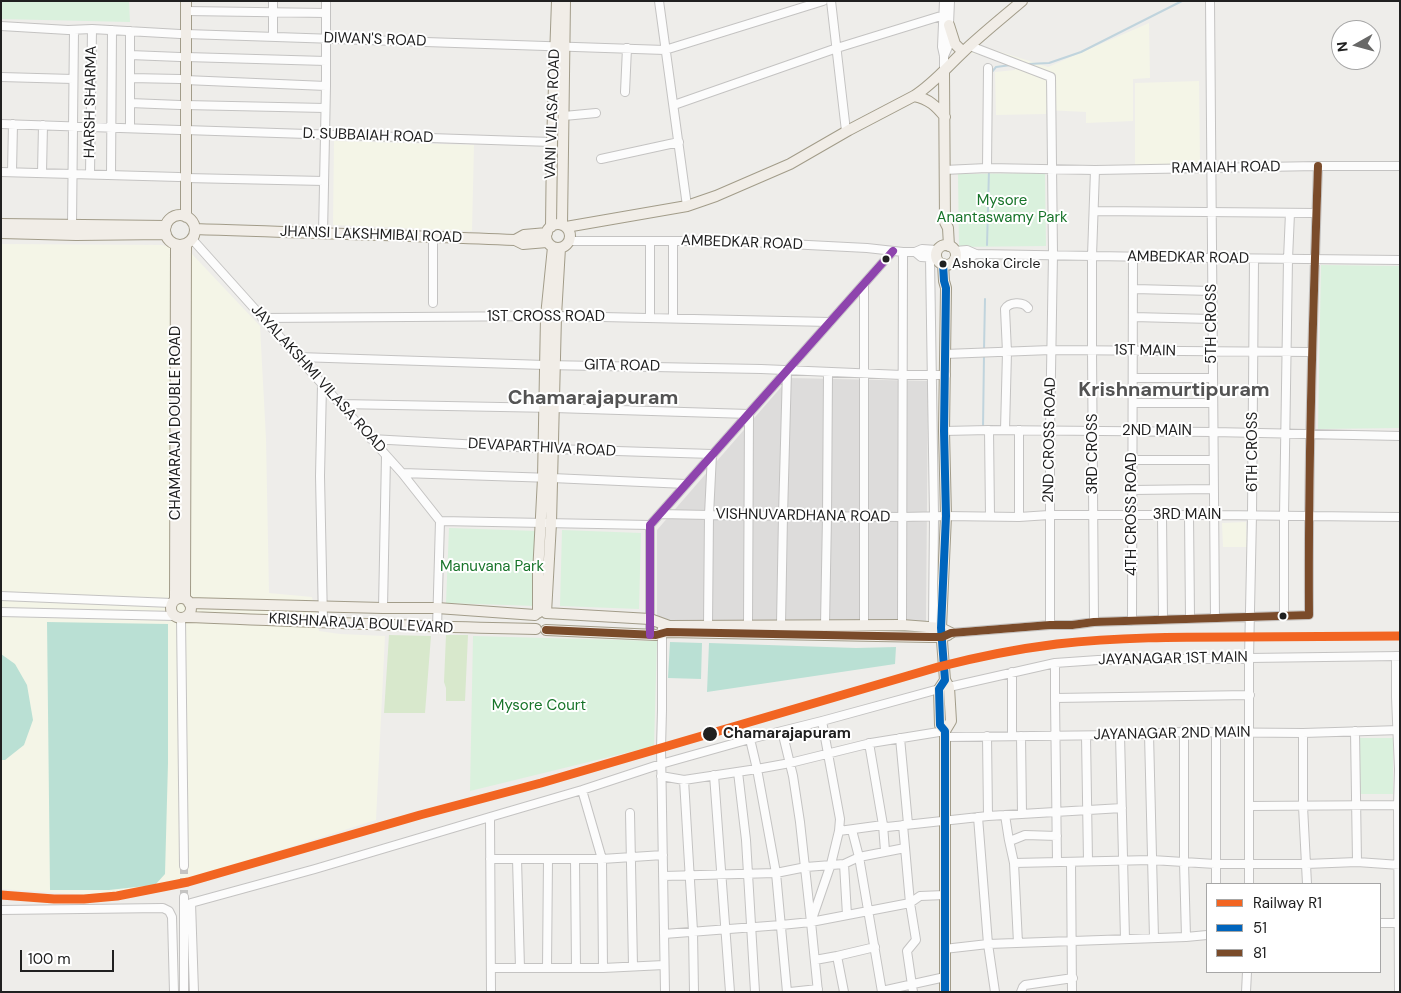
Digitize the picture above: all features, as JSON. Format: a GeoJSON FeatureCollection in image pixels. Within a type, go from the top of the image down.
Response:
{"type":"FeatureCollection","features":[{"type":"Feature","properties":{"kind":"main road"},"geometry":{"type":"LineString","coordinates":[[180,1],[183,34],[183,216]]}},
{"type":"Feature","properties":{"kind":"main road","name":"VANI VILASA ROAD"},"geometry":{"type":"LineString","coordinates":[[558,1],[564,116],[564,226],[570,234],[569,241]]}},
{"type":"Feature","properties":{"kind":"main road","name":"VANI VILASA ROAD"},"geometry":{"type":"LineString","coordinates":[[540,614],[546,523],[550,408],[552,142],[565,1]]}},
{"type":"Feature","properties":{"kind":"main road"},"geometry":{"type":"LineString","coordinates":[[564,226],[687,206],[716,196],[790,164],[846,131],[914,96],[1022,1]]}},
{"type":"Feature","properties":{"kind":"main road"},"geometry":{"type":"LineString","coordinates":[[183,34],[186,6]]}},
{"type":"Feature","properties":{"kind":"main road"},"geometry":{"type":"LineString","coordinates":[[950,25],[955,44],[967,49]]}},
{"type":"Feature","properties":{"kind":"main road"},"geometry":{"type":"LineString","coordinates":[[944,71],[945,222],[948,228],[944,255],[949,282],[946,288],[944,432],[946,516],[942,631],[944,685],[952,721],[945,734],[945,992]]}},
{"type":"Feature","properties":{"kind":"main road"},"geometry":{"type":"LineString","coordinates":[[914,96],[924,98],[934,105],[945,117]]}},
{"type":"Feature","properties":{"kind":"main road"},"geometry":{"type":"LineString","coordinates":[[183,216],[192,222],[187,240],[168,239],[166,230],[171,219],[183,216]]}},
{"type":"Feature","properties":{"kind":"main road"},"geometry":{"type":"LineString","coordinates":[[1,224],[72,225],[166,230]]}},
{"type":"Feature","properties":{"kind":"main road","name":"JHANSI LAKSHMIBAI ROAD"},"geometry":{"type":"LineString","coordinates":[[187,240],[323,234],[515,240],[523,244],[552,239],[558,224],[564,226]]}},
{"type":"Feature","properties":{"kind":"main road"},"geometry":{"type":"LineString","coordinates":[[1,233],[76,235],[166,230]]}},
{"type":"Feature","properties":{"kind":"main road"},"geometry":{"type":"LineString","coordinates":[[552,239],[567,244],[569,241]]}},
{"type":"Feature","properties":{"kind":"main road","name":"CHAMARAJA DOUBLE ROAD"},"geometry":{"type":"LineString","coordinates":[[180,601],[187,240]]}},
{"type":"Feature","properties":{"kind":"main road"},"geometry":{"type":"LineString","coordinates":[[180,601],[190,606],[190,612],[181,617],[171,608],[180,601]]}},
{"type":"Feature","properties":{"kind":"main road","name":"KRISHNARAJA BOULEVARD"},"geometry":{"type":"LineString","coordinates":[[180,601],[437,608],[650,619],[667,632],[942,631]]}},
{"type":"Feature","properties":{"kind":"main road"},"geometry":{"type":"LineString","coordinates":[[540,614],[548,615],[550,622],[550,625],[541,630],[532,625],[532,622],[540,614]]}},
{"type":"Feature","properties":{"kind":"main road","name":"KRISHNARAJA BOULEVARD"},"geometry":{"type":"LineString","coordinates":[[181,617],[656,635],[662,628],[669,626],[708,625],[902,625],[942,631]]}},
{"type":"Feature","properties":{"kind":"street"},"geometry":{"type":"LineString","coordinates":[[273,1],[273,36]]}},
{"type":"Feature","properties":{"kind":"street"},"geometry":{"type":"LineString","coordinates":[[323,234],[326,1]]}},
{"type":"Feature","properties":{"kind":"street"},"geometry":{"type":"LineString","coordinates":[[659,1],[687,206]]}},
{"type":"Feature","properties":{"kind":"street"},"geometry":{"type":"LineString","coordinates":[[665,50],[823,1]]}},
{"type":"Feature","properties":{"kind":"street"},"geometry":{"type":"LineString","coordinates":[[831,1],[846,131]]}},
{"type":"Feature","properties":{"kind":"street"},"geometry":{"type":"LineString","coordinates":[[944,1],[942,47],[944,71]]}},
{"type":"Feature","properties":{"kind":"street"},"geometry":{"type":"LineString","coordinates":[[944,56],[948,47],[950,1]]}},
{"type":"Feature","properties":{"kind":"street","name":"5TH CROSS"},"geometry":{"type":"LineString","coordinates":[[1210,1],[1214,618]]}},
{"type":"Feature","properties":{"kind":"street"},"geometry":{"type":"LineString","coordinates":[[186,6],[273,13],[326,13]]}},
{"type":"Feature","properties":{"kind":"street"},"geometry":{"type":"LineString","coordinates":[[674,105],[836,48],[944,15]]}},
{"type":"Feature","properties":{"kind":"street","name":"DIWAN'S ROAD"},"geometry":{"type":"LineString","coordinates":[[1,26],[665,50]]}},
{"type":"Feature","properties":{"kind":"street","name":"HARSH SHARMA"},"geometry":{"type":"LineString","coordinates":[[90,174],[92,29]]}},
{"type":"Feature","properties":{"kind":"street"},"geometry":{"type":"LineString","coordinates":[[72,225],[74,30]]}},
{"type":"Feature","properties":{"kind":"street"},"geometry":{"type":"LineString","coordinates":[[111,175],[112,30]]}},
{"type":"Feature","properties":{"kind":"street"},"geometry":{"type":"LineString","coordinates":[[130,31],[130,128]]}},
{"type":"Feature","properties":{"kind":"street"},"geometry":{"type":"LineString","coordinates":[[625,92],[627,48]]}},
{"type":"Feature","properties":{"kind":"street","name":"2ND CROSS ROAD"},"geometry":{"type":"LineString","coordinates":[[967,49],[1051,77],[1053,254],[1050,430],[1050,625]]}},
{"type":"Feature","properties":{"kind":"street"},"geometry":{"type":"LineString","coordinates":[[130,55],[326,62]]}},
{"type":"Feature","properties":{"kind":"street"},"geometry":{"type":"LineString","coordinates":[[984,168],[988,68]]}},
{"type":"Feature","properties":{"kind":"street"},"geometry":{"type":"LineString","coordinates":[[1,77],[73,79]]}},
{"type":"Feature","properties":{"kind":"street"},"geometry":{"type":"LineString","coordinates":[[130,78],[326,86]]}},
{"type":"Feature","properties":{"kind":"street"},"geometry":{"type":"LineString","coordinates":[[130,103],[325,108]]}},
{"type":"Feature","properties":{"kind":"street"},"geometry":{"type":"LineString","coordinates":[[564,116],[596,113]]}},
{"type":"Feature","properties":{"kind":"street","name":"D. SUBBAIAH ROAD"},"geometry":{"type":"LineString","coordinates":[[1,124],[552,142]]}},
{"type":"Feature","properties":{"kind":"street"},"geometry":{"type":"LineString","coordinates":[[12,172],[13,124]]}},
{"type":"Feature","properties":{"kind":"street"},"geometry":{"type":"LineString","coordinates":[[42,173],[43,125]]}},
{"type":"Feature","properties":{"kind":"street"},"geometry":{"type":"LineString","coordinates":[[601,159],[679,142]]}},
{"type":"Feature","properties":{"kind":"street"},"geometry":{"type":"LineString","coordinates":[[944,255],[932,375],[934,516],[942,631],[1072,625],[1094,622],[1309,614],[1308,516],[1318,166]]}},
{"type":"Feature","properties":{"kind":"street","name":"RAMAIAH ROAD"},"geometry":{"type":"LineString","coordinates":[[944,170],[984,168],[1096,170],[1400,166]]}},
{"type":"Feature","properties":{"kind":"street","name":"3RD CROSS"},"geometry":{"type":"LineString","coordinates":[[1094,622],[1092,256],[1096,170]]}},
{"type":"Feature","properties":{"kind":"street"},"geometry":{"type":"LineString","coordinates":[[1,172],[324,182]]}},
{"type":"Feature","properties":{"kind":"street"},"geometry":{"type":"LineString","coordinates":[[1095,211],[1316,213]]}},
{"type":"Feature","properties":{"kind":"street"},"geometry":{"type":"LineString","coordinates":[[1284,616],[1286,352],[1290,213]]}},
{"type":"Feature","properties":{"kind":"street"},"geometry":{"type":"LineString","coordinates":[[433,236],[433,303]]}},
{"type":"Feature","properties":{"kind":"street","name":"JAYALAKSHMI VILASA ROAD"},"geometry":{"type":"LineString","coordinates":[[187,240],[322,384],[402,473],[440,521]]}},
{"type":"Feature","properties":{"kind":"street","name":"AMBEDKAR ROAD"},"geometry":{"type":"LineString","coordinates":[[569,241],[730,241],[867,248],[894,252],[915,252],[922,248],[944,255],[968,250],[976,254],[1400,260]]}},
{"type":"Feature","properties":{"kind":"street"},"geometry":{"type":"LineString","coordinates":[[650,241],[650,318]]}},
{"type":"Feature","properties":{"kind":"street"},"geometry":{"type":"LineString","coordinates":[[673,241],[673,318]]}},
{"type":"Feature","properties":{"kind":"street"},"geometry":{"type":"LineString","coordinates":[[650,634],[650,525],[894,252]]}},
{"type":"Feature","properties":{"kind":"street"},"geometry":{"type":"LineString","coordinates":[[902,625],[904,252]]}},
{"type":"Feature","properties":{"kind":"street","name":"4TH CROSS ROAD"},"geometry":{"type":"LineString","coordinates":[[1132,621],[1133,257]]}},
{"type":"Feature","properties":{"kind":"street","name":"6TH CROSS"},"geometry":{"type":"LineString","coordinates":[[1249,883],[1249,616],[1252,515],[1254,259]]}},
{"type":"Feature","properties":{"kind":"street"},"geometry":{"type":"LineString","coordinates":[[864,284],[864,626]]}},
{"type":"Feature","properties":{"kind":"street"},"geometry":{"type":"LineString","coordinates":[[1134,289],[1212,291]]}},
{"type":"Feature","properties":{"kind":"street"},"geometry":{"type":"LineString","coordinates":[[1005,430],[1007,352],[1004,309],[1012,303],[1024,304],[1028,308]]}},
{"type":"Feature","properties":{"kind":"street","name":"1ST CROSS ROAD"},"geometry":{"type":"LineString","coordinates":[[262,318],[551,316],[830,322]]}},
{"type":"Feature","properties":{"kind":"street"},"geometry":{"type":"LineString","coordinates":[[1133,317],[1212,319]]}},
{"type":"Feature","properties":{"kind":"street","name":"1ST MAIN"},"geometry":{"type":"LineString","coordinates":[[946,354],[1051,350],[1312,352]]}},
{"type":"Feature","properties":{"kind":"street","name":"GITA ROAD"},"geometry":{"type":"LineString","coordinates":[[298,358],[550,365],[761,368],[865,374],[946,375]]}},
{"type":"Feature","properties":{"kind":"street"},"geometry":{"type":"LineString","coordinates":[[781,624],[787,370]]}},
{"type":"Feature","properties":{"kind":"street"},"geometry":{"type":"LineString","coordinates":[[824,625],[828,372]]}},
{"type":"Feature","properties":{"kind":"street"},"geometry":{"type":"LineString","coordinates":[[1133,378],[1212,378]]}},
{"type":"Feature","properties":{"kind":"street"},"geometry":{"type":"LineString","coordinates":[[322,384],[320,476],[323,622]]}},
{"type":"Feature","properties":{"kind":"street"},"geometry":{"type":"LineString","coordinates":[[1133,403],[1213,403]]}},
{"type":"Feature","properties":{"kind":"street"},"geometry":{"type":"LineString","coordinates":[[340,404],[749,414]]}},
{"type":"Feature","properties":{"kind":"street"},"geometry":{"type":"LineString","coordinates":[[748,625],[749,414]]}},
{"type":"Feature","properties":{"kind":"street"},"geometry":{"type":"LineString","coordinates":[[989,430],[990,516]]}},
{"type":"Feature","properties":{"kind":"street"},"geometry":{"type":"LineString","coordinates":[[1019,430],[1019,517]]}},
{"type":"Feature","properties":{"kind":"street","name":"2ND MAIN"},"geometry":{"type":"LineString","coordinates":[[944,432],[1050,430],[1400,436]]}},
{"type":"Feature","properties":{"kind":"street","name":"DEVAPARTHIVA ROAD"},"geometry":{"type":"LineString","coordinates":[[371,439],[548,449],[712,454]]}},
{"type":"Feature","properties":{"kind":"street"},"geometry":{"type":"LineString","coordinates":[[708,625],[709,516],[712,454]]}},
{"type":"Feature","properties":{"kind":"street"},"geometry":{"type":"LineString","coordinates":[[383,608],[386,456]]}},
{"type":"Feature","properties":{"kind":"street"},"geometry":{"type":"LineString","coordinates":[[1132,460],[1213,460]]}},
{"type":"Feature","properties":{"kind":"street"},"geometry":{"type":"LineString","coordinates":[[402,473],[686,484]]}},
{"type":"Feature","properties":{"kind":"street"},"geometry":{"type":"LineString","coordinates":[[1132,490],[1214,489]]}},
{"type":"Feature","properties":{"kind":"street","name":"VISHNUVARDHANA ROAD"},"geometry":{"type":"LineString","coordinates":[[660,514],[827,517],[946,516]]}},
{"type":"Feature","properties":{"kind":"street"},"geometry":{"type":"LineString","coordinates":[[1162,515],[1163,619]]}},
{"type":"Feature","properties":{"kind":"street"},"geometry":{"type":"LineString","coordinates":[[1189,515],[1190,618]]}},
{"type":"Feature","properties":{"kind":"street","name":"3RD MAIN"},"geometry":{"type":"LineString","coordinates":[[946,516],[1400,516]]}},
{"type":"Feature","properties":{"kind":"street"},"geometry":{"type":"LineString","coordinates":[[437,628],[440,521],[650,525]]}},
{"type":"Feature","properties":{"kind":"street","name":"KRISHNARAJA BOULEVARD"},"geometry":{"type":"LineString","coordinates":[[1,596],[180,601]]}},
{"type":"Feature","properties":{"kind":"street","name":"KRISHNARAJA BOULEVARD"},"geometry":{"type":"LineString","coordinates":[[1,612],[181,617]]}},
{"type":"Feature","properties":{"kind":"street"},"geometry":{"type":"LineString","coordinates":[[181,617],[184,866]]}},
{"type":"Feature","properties":{"kind":"street"},"geometry":{"type":"LineString","coordinates":[[662,628],[661,776],[665,992]]}},
{"type":"Feature","properties":{"kind":"street"},"geometry":{"type":"LineString","coordinates":[[1398,656],[1399,992]]}},
{"type":"Feature","properties":{"kind":"street","name":"JAYANAGAR 1ST MAIN"},"geometry":{"type":"LineString","coordinates":[[194,992],[191,903],[315,869],[582,790],[661,764],[750,739],[822,721],[944,685],[1056,663],[1098,660],[1398,656]]}},
{"type":"Feature","properties":{"kind":"street"},"geometry":{"type":"LineString","coordinates":[[1056,663],[1057,862]]}},
{"type":"Feature","properties":{"kind":"street"},"geometry":{"type":"LineString","coordinates":[[1012,672],[1012,736]]}},
{"type":"Feature","properties":{"kind":"street"},"geometry":{"type":"LineString","coordinates":[[1055,698],[1250,695]]}},
{"type":"Feature","properties":{"kind":"street"},"geometry":{"type":"LineString","coordinates":[[811,922],[831,864],[840,819],[822,721]]}},
{"type":"Feature","properties":{"kind":"street","name":"JAYANAGAR 2ND MAIN"},"geometry":{"type":"LineString","coordinates":[[661,776],[684,780],[714,776],[790,763],[869,743],[945,734],[1086,736],[1184,732],[1303,733],[1399,730]]}},
{"type":"Feature","properties":{"kind":"street"},"geometry":{"type":"LineString","coordinates":[[750,739],[776,873],[788,992],[818,990],[806,868],[793,776],[782,731]]}},
{"type":"Feature","properties":{"kind":"street"},"geometry":{"type":"LineString","coordinates":[[1355,731],[1356,862]]}},
{"type":"Feature","properties":{"kind":"street"},"geometry":{"type":"LineString","coordinates":[[1184,732],[1186,937]]}},
{"type":"Feature","properties":{"kind":"street"},"geometry":{"type":"LineString","coordinates":[[1216,732],[1216,883]]}},
{"type":"Feature","properties":{"kind":"street"},"geometry":{"type":"LineString","coordinates":[[1303,733],[1303,806],[1307,883]]}},
{"type":"Feature","properties":{"kind":"street"},"geometry":{"type":"LineString","coordinates":[[1149,734],[1154,938]]}},
{"type":"Feature","properties":{"kind":"street"},"geometry":{"type":"LineString","coordinates":[[1120,735],[1125,939]]}},
{"type":"Feature","properties":{"kind":"street"},"geometry":{"type":"LineString","coordinates":[[987,736],[988,816]]}},
{"type":"Feature","properties":{"kind":"street"},"geometry":{"type":"LineString","coordinates":[[1021,736],[1022,814]]}},
{"type":"Feature","properties":{"kind":"street"},"geometry":{"type":"LineString","coordinates":[[1086,736],[1088,861]]}},
{"type":"Feature","properties":{"kind":"street"},"geometry":{"type":"LineString","coordinates":[[900,738],[905,848],[910,903],[916,940],[907,951],[913,988]]}},
{"type":"Feature","properties":{"kind":"street"},"geometry":{"type":"LineString","coordinates":[[869,743],[883,825],[885,851]]}},
{"type":"Feature","properties":{"kind":"street"},"geometry":{"type":"LineString","coordinates":[[738,772],[746,840],[755,992]]}},
{"type":"Feature","properties":{"kind":"street"},"geometry":{"type":"LineString","coordinates":[[714,776],[730,992]]}},
{"type":"Feature","properties":{"kind":"street"},"geometry":{"type":"LineString","coordinates":[[684,780],[693,931],[694,992]]}},
{"type":"Feature","properties":{"kind":"street"},"geometry":{"type":"LineString","coordinates":[[582,790],[602,859],[603,968]]}},
{"type":"Feature","properties":{"kind":"street"},"geometry":{"type":"LineString","coordinates":[[1249,806],[1399,805]]}},
{"type":"Feature","properties":{"kind":"street"},"geometry":{"type":"LineString","coordinates":[[839,831],[883,825],[887,827],[988,816],[1122,808]]}},
{"type":"Feature","properties":{"kind":"street"},"geometry":{"type":"LineString","coordinates":[[630,813],[633,966]]}},
{"type":"Feature","properties":{"kind":"street"},"geometry":{"type":"LineString","coordinates":[[1005,815],[1014,863],[1018,943]]}},
{"type":"Feature","properties":{"kind":"street"},"geometry":{"type":"LineString","coordinates":[[490,817],[491,992]]}},
{"type":"Feature","properties":{"kind":"street"},"geometry":{"type":"LineString","coordinates":[[978,817],[988,944],[995,992]]}},
{"type":"Feature","properties":{"kind":"street"},"geometry":{"type":"LineString","coordinates":[[852,830],[859,857],[882,991],[913,988],[945,977]]}},
{"type":"Feature","properties":{"kind":"street"},"geometry":{"type":"LineString","coordinates":[[1010,841],[1025,835],[1057,836]]}},
{"type":"Feature","properties":{"kind":"street"},"geometry":{"type":"LineString","coordinates":[[663,876],[776,873],[831,864],[844,864],[859,857],[905,848]]}},
{"type":"Feature","properties":{"kind":"street"},"geometry":{"type":"LineString","coordinates":[[490,859],[602,859],[663,855]]}},
{"type":"Feature","properties":{"kind":"street"},"geometry":{"type":"LineString","coordinates":[[517,859],[520,968]]}},
{"type":"Feature","properties":{"kind":"street"},"geometry":{"type":"LineString","coordinates":[[547,968],[548,859]]}},
{"type":"Feature","properties":{"kind":"street"},"geometry":{"type":"LineString","coordinates":[[575,859],[576,968]]}},
{"type":"Feature","properties":{"kind":"street"},"geometry":{"type":"LineString","coordinates":[[1014,863],[1152,860],[1215,864],[1356,862],[1400,865]]}},
{"type":"Feature","properties":{"kind":"street"},"geometry":{"type":"LineString","coordinates":[[1070,862],[1072,992]]}},
{"type":"Feature","properties":{"kind":"street"},"geometry":{"type":"LineString","coordinates":[[844,864],[846,916]]}},
{"type":"Feature","properties":{"kind":"street"},"geometry":{"type":"LineString","coordinates":[[664,934],[811,922],[910,903],[920,896],[945,894]]}},
{"type":"Feature","properties":{"kind":"street"},"geometry":{"type":"LineString","coordinates":[[184,897],[184,992]]}},
{"type":"Feature","properties":{"kind":"street"},"geometry":{"type":"LineString","coordinates":[[1,910],[163,908],[169,912],[172,918],[174,992]]}},
{"type":"Feature","properties":{"kind":"street"},"geometry":{"type":"LineString","coordinates":[[1381,923],[1399,919]]}},
{"type":"Feature","properties":{"kind":"street"},"geometry":{"type":"LineString","coordinates":[[944,949],[988,944],[1206,935]]}},
{"type":"Feature","properties":{"kind":"street"},"geometry":{"type":"LineString","coordinates":[[815,960],[875,947]]}},
{"type":"Feature","properties":{"kind":"street"},"geometry":{"type":"LineString","coordinates":[[837,956],[844,992]]}},
{"type":"Feature","properties":{"kind":"street"},"geometry":{"type":"LineString","coordinates":[[492,968],[603,968],[664,965]]}},
{"type":"Feature","properties":{"kind":"street"},"geometry":{"type":"LineString","coordinates":[[1246,973],[1246,992]]}},
{"type":"Feature","properties":{"kind":"street"},"geometry":{"type":"LineString","coordinates":[[1021,992],[1025,984],[1073,978]]}},
{"type":"Feature","properties":{"kind":"shaded area"},"geometry":{"type":"Polygon","coordinates":[[[1149,23],[1150,78],[1133,79],[1133,121],[1086,123],[1086,112],[1046,110],[1046,114],[996,115],[995,72],[1015,70],[1015,64],[971,53],[979,45],[1048,67],[1149,23]]]}},
{"type":"Feature","properties":{"kind":"shaded area"},"geometry":{"type":"Polygon","coordinates":[[[1199,81],[1200,166],[1135,165],[1135,83],[1199,81]]]}},
{"type":"Feature","properties":{"kind":"shaded area"},"geometry":{"type":"Polygon","coordinates":[[[334,141],[474,145],[472,231],[333,225],[334,141]]]}},
{"type":"Feature","properties":{"kind":"shaded area"},"geometry":{"type":"Polygon","coordinates":[[[1,244],[162,245],[191,253],[260,326],[266,439],[269,593],[312,597],[319,631],[385,636],[376,820],[163,887],[88,895],[1,889],[1,244]]]}},
{"type":"Feature","properties":{"kind":"shaded area"},"geometry":{"type":"Polygon","coordinates":[[[789,378],[928,381],[926,621],[670,621],[657,616],[657,530],[789,378]]]}},
{"type":"Feature","properties":{"kind":"shaded area"},"geometry":{"type":"Polygon","coordinates":[[[1246,522],[1247,547],[1223,547],[1222,523],[1246,522]]]}},
{"type":"Feature","properties":{"kind":"green space"},"geometry":{"type":"Polygon","coordinates":[[[1,1],[129,1],[130,22],[1,19],[1,1]]]}},
{"type":"Feature","properties":{"kind":"green space","name":"Mysore Anantaswamy Park"},"geometry":{"type":"Polygon","coordinates":[[[1045,173],[1046,246],[959,247],[958,174],[1045,173]]]}},
{"type":"Feature","properties":{"kind":"green space"},"geometry":{"type":"Polygon","coordinates":[[[1321,265],[1400,266],[1400,428],[1318,429],[1321,265]]]}},
{"type":"Feature","properties":{"kind":"green space","name":"Manuvana Park"},"geometry":{"type":"Polygon","coordinates":[[[449,528],[537,531],[535,606],[446,603],[449,528]]]}},
{"type":"Feature","properties":{"kind":"green space","name":"Manuvana Park"},"geometry":{"type":"Polygon","coordinates":[[[562,530],[641,533],[639,609],[560,606],[562,530]]]}},
{"type":"Feature","properties":{"kind":"green space"},"geometry":{"type":"Polygon","coordinates":[[[47,622],[168,624],[168,763],[165,874],[155,885],[109,890],[50,890],[47,622]]]}},
{"type":"Feature","properties":{"kind":"green space"},"geometry":{"type":"Polygon","coordinates":[[[389,635],[431,636],[425,713],[384,713],[389,635]]]}},
{"type":"Feature","properties":{"kind":"green space"},"geometry":{"type":"Polygon","coordinates":[[[446,635],[468,635],[465,701],[446,701],[444,682],[446,635]]]}},
{"type":"Feature","properties":{"kind":"green space","name":"Mysore Court"},"geometry":{"type":"Polygon","coordinates":[[[473,636],[657,641],[654,746],[470,791],[473,636]]]}},
{"type":"Feature","properties":{"kind":"green space"},"geometry":{"type":"Polygon","coordinates":[[[670,642],[702,643],[701,679],[668,678],[670,642]]]}},
{"type":"Feature","properties":{"kind":"green space"},"geometry":{"type":"Polygon","coordinates":[[[709,643],[856,648],[896,647],[895,664],[707,692],[709,643]]]}},
{"type":"Feature","properties":{"kind":"green space"},"geometry":{"type":"Polygon","coordinates":[[[1,654],[15,664],[27,685],[33,720],[24,745],[5,760],[1,760],[1,654]]]}},
{"type":"Feature","properties":{"kind":"green space"},"geometry":{"type":"Polygon","coordinates":[[[1353,738],[1393,738],[1393,794],[1354,794],[1353,738]]]}},
{"type":"Feature","properties":{"kind":"waterway"},"geometry":{"type":"LineString","coordinates":[[1028,64],[1049,63],[1081,52],[1182,1]]}},
{"type":"Feature","properties":{"kind":"waterway"},"geometry":{"type":"LineString","coordinates":[[991,73],[996,67],[1011,65]]}},
{"type":"Feature","properties":{"kind":"waterway"},"geometry":{"type":"LineString","coordinates":[[987,245],[989,170]]}},
{"type":"Feature","properties":{"kind":"waterway"},"geometry":{"type":"LineString","coordinates":[[984,350],[985,299]]}},
{"type":"Feature","properties":{"kind":"waterway"},"geometry":{"type":"LineString","coordinates":[[983,428],[984,355]]}},
{"type":"Feature","properties":{"kind":"tunnel"},"geometry":{"type":"LineString","coordinates":[[184,866],[184,897]]}},
{"type":"Feature","properties":{"kind":"rail line","name":"R1"},"geometry":{"type":"LineString","coordinates":[[1,895],[84,899],[117,896],[188,882],[420,815],[541,783],[938,667],[1012,651],[1057,644],[1126,639],[1400,636]]}},
{"type":"Feature","properties":{"kind":"transit line","name":"81"},"geometry":{"type":"LineString","coordinates":[[546,630],[656,635],[667,632],[942,637],[951,633],[1094,622],[1309,615],[1310,447],[1318,166]]}},
{"type":"Feature","properties":{"kind":"transit line"},"geometry":{"type":"LineString","coordinates":[[650,635],[650,525],[893,251]]}},
{"type":"Feature","properties":{"kind":"transit line","name":"51"},"geometry":{"type":"LineString","coordinates":[[943,264],[946,288],[944,431],[946,516],[941,628],[945,680],[939,689],[940,725],[945,731],[945,992]]}},
{"type":"Feature","properties":{"kind":"place","name":"Ashoka Circle"},"geometry":{"type":"Point","coordinates":[943,264]}},
{"type":"Feature","properties":{"kind":"place","name":"Chamarajapuram"},"geometry":{"type":"Point","coordinates":[710,734]}},
{"type":"Feature","properties":{"kind":"district","name":"Krishnamurtipuram"},"geometry":{"type":"Point","coordinates":[1174,391]}},
{"type":"Feature","properties":{"kind":"district","name":"Chamarajapuram"},"geometry":{"type":"Point","coordinates":[593,399]}}]}
